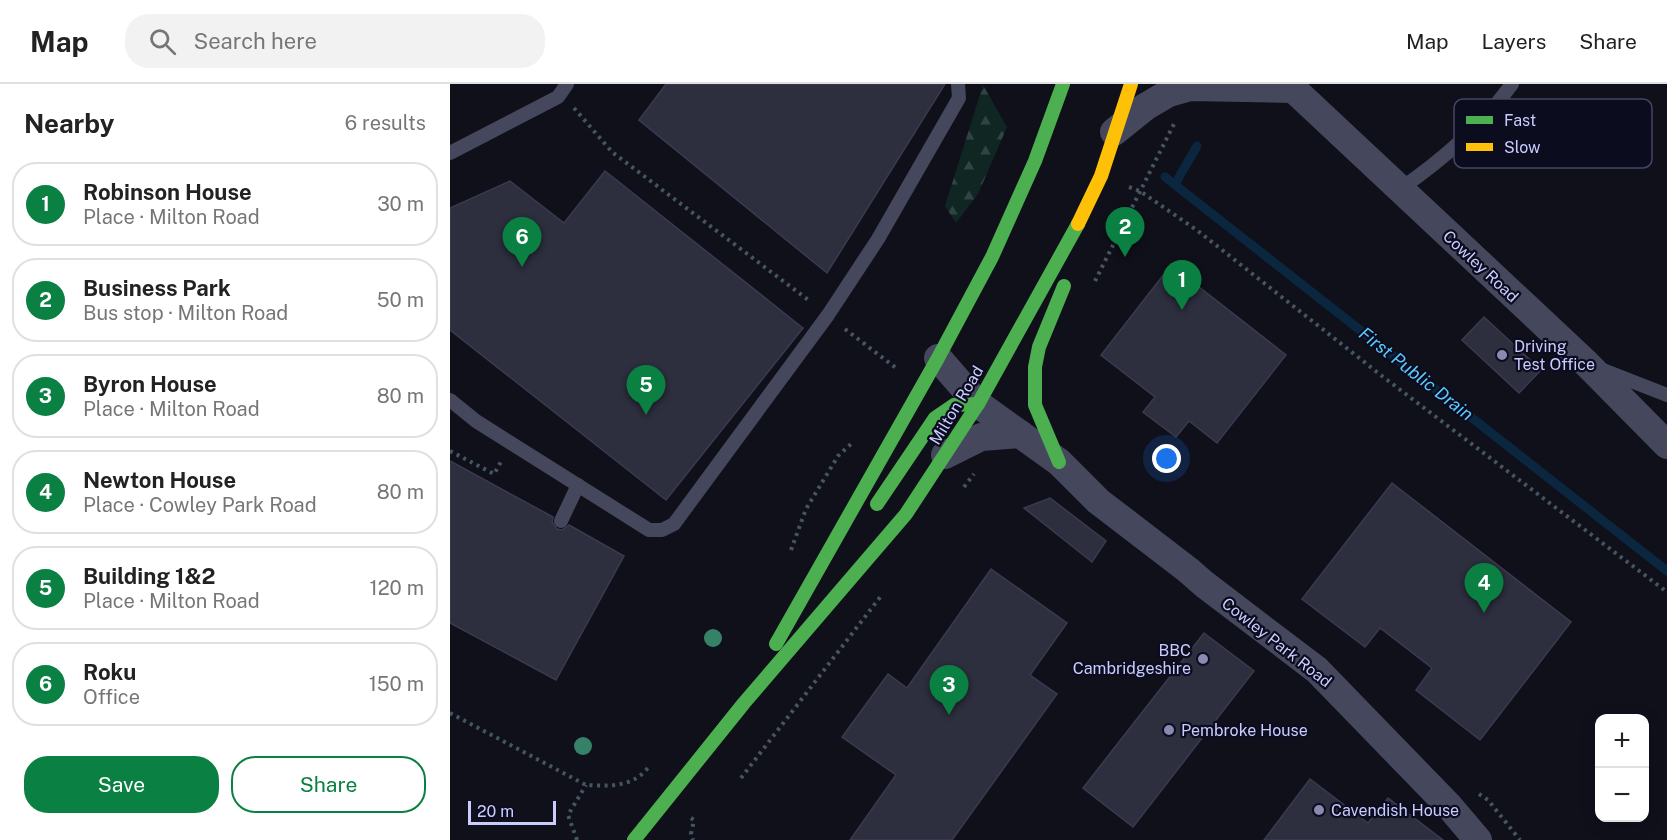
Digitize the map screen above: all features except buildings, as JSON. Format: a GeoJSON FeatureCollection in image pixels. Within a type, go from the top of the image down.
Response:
{"type":"FeatureCollection","features":[{"type":"Feature","properties":{"kind":"main road","name":"Milton Road"},"geometry":{"type":"LineString","coordinates":[[744,703],[938,358],[992,257],[1035,161],[1063,84]]}},
{"type":"Feature","properties":{"kind":"main road","name":"Milton Road"},"geometry":{"type":"LineString","coordinates":[[634,840],[744,703],[906,514],[945,455],[978,404],[1080,221],[1101,176],[1131,84]]}},
{"type":"Feature","properties":{"kind":"main road"},"geometry":{"type":"LineString","coordinates":[[1076,255],[1080,221]]}},
{"type":"Feature","properties":{"kind":"main road"},"geometry":{"type":"LineString","coordinates":[[1059,462],[1035,405],[1035,367],[1039,347],[1068,275]]}},
{"type":"Feature","properties":{"kind":"main road"},"geometry":{"type":"LineString","coordinates":[[870,516],[935,418],[954,405],[978,404]]}},
{"type":"Feature","properties":{"kind":"main road"},"geometry":{"type":"LineString","coordinates":[[823,559],[855,532]]}},
{"type":"Feature","properties":{"kind":"street","name":"Cowley Road"},"geometry":{"type":"LineString","coordinates":[[1114,132],[1144,107],[1169,93],[1190,87],[1291,86],[1587,364],[1667,445]]}},
{"type":"Feature","properties":{"kind":"street","name":"Cowley Park Road"},"geometry":{"type":"LineString","coordinates":[[938,358],[978,404],[1059,462],[1098,501],[1317,670],[1449,806],[1478,840]]}},
{"type":"Feature","properties":{"kind":"street"},"geometry":{"type":"LineString","coordinates":[[945,455],[981,437],[1020,434]]}},
{"type":"Feature","properties":{"kind":"lane"},"geometry":{"type":"LineString","coordinates":[[450,153],[558,97],[567,84]]}},
{"type":"Feature","properties":{"kind":"lane"},"geometry":{"type":"LineString","coordinates":[[450,400],[476,421],[649,530],[662,530],[674,524],[828,315],[878,239],[958,98],[958,84]]}},
{"type":"Feature","properties":{"kind":"lane"},"geometry":{"type":"LineString","coordinates":[[1499,99],[1512,84]]}},
{"type":"Feature","properties":{"kind":"lane"},"geometry":{"type":"LineString","coordinates":[[1400,189],[1454,146]]}},
{"type":"Feature","properties":{"kind":"lane"},"geometry":{"type":"LineString","coordinates":[[1587,364],[1667,395]]}},
{"type":"Feature","properties":{"kind":"lane"},"geometry":{"type":"LineString","coordinates":[[561,521],[578,485]]}},
{"type":"Feature","properties":{"kind":"path"},"geometry":{"type":"LineString","coordinates":[[1095,282],[1171,131],[1190,87]]}},
{"type":"Feature","properties":{"kind":"path"},"geometry":{"type":"LineString","coordinates":[[558,97],[575,108],[612,153],[889,363]]}},
{"type":"Feature","properties":{"kind":"path"},"geometry":{"type":"LineString","coordinates":[[1101,176],[1140,191],[1198,231],[1382,376],[1667,592]]}},
{"type":"Feature","properties":{"kind":"path"},"geometry":{"type":"LineString","coordinates":[[450,451],[494,474],[512,443]]}},
{"type":"Feature","properties":{"kind":"path"},"geometry":{"type":"LineString","coordinates":[[741,778],[882,594]]}},
{"type":"Feature","properties":{"kind":"path"},"geometry":{"type":"LineString","coordinates":[[450,713],[586,785],[606,786],[639,777]]}},
{"type":"Feature","properties":{"kind":"path"},"geometry":{"type":"LineString","coordinates":[[576,840],[568,814],[586,785]]}},
{"type":"Feature","properties":{"kind":"path"},"geometry":{"type":"LineString","coordinates":[[693,840],[691,834],[694,820]]}},
{"type":"Feature","properties":{"kind":"green space"},"geometry":{"type":"Polygon","coordinates":[[[983,85],[1007,127],[978,194],[956,223],[945,206],[983,85]]]}},
{"type":"Feature","properties":{"kind":"waterway"},"geometry":{"type":"LineString","coordinates":[[1175,184],[1197,146]]}},
{"type":"Feature","properties":{"kind":"waterway","name":"First Public Drain"},"geometry":{"type":"LineString","coordinates":[[1165,177],[1667,571]]}},
{"type":"Feature","properties":{"kind":"traffic: fast"},"geometry":{"type":"LineString","coordinates":[[776,644],[938,358],[992,257],[1035,161],[1063,84]]}},
{"type":"Feature","properties":{"kind":"traffic: fast"},"geometry":{"type":"LineString","coordinates":[[634,840],[744,703],[906,514],[978,404],[1078,224]]}},
{"type":"Feature","properties":{"kind":"traffic: fast"},"geometry":{"type":"LineString","coordinates":[[1059,462],[1035,405],[1035,367],[1039,347],[1064,286]]}},
{"type":"Feature","properties":{"kind":"traffic: fast"},"geometry":{"type":"LineString","coordinates":[[877,504],[935,418],[954,405],[978,404]]}},
{"type":"Feature","properties":{"kind":"traffic: slow"},"geometry":{"type":"LineString","coordinates":[[1078,224],[1101,176],[1131,84]]}},
{"type":"Feature","properties":{"kind":"place","name":"Business Park"},"geometry":{"type":"Point","coordinates":[1125,257]}},
{"type":"Feature","properties":{"kind":"place","name":"Roku"},"geometry":{"type":"Point","coordinates":[522,267]}},
{"type":"Feature","properties":{"kind":"place","name":"Robinson House"},"geometry":{"type":"Point","coordinates":[1182,310]}},
{"type":"Feature","properties":{"kind":"place","name":"Driving Test Office"},"geometry":{"type":"Point","coordinates":[1502,355]}},
{"type":"Feature","properties":{"kind":"place","name":"Building 1&2"},"geometry":{"type":"Point","coordinates":[646,415]}},
{"type":"Feature","properties":{"kind":"place","name":"Newton House"},"geometry":{"type":"Point","coordinates":[1484,613]}},
{"type":"Feature","properties":{"kind":"place","name":"BBC Cambridgeshire"},"geometry":{"type":"Point","coordinates":[1203,659]}},
{"type":"Feature","properties":{"kind":"place","name":"Byron House"},"geometry":{"type":"Point","coordinates":[949,715]}},
{"type":"Feature","properties":{"kind":"place","name":"Pembroke House"},"geometry":{"type":"Point","coordinates":[1169,730]}},
{"type":"Feature","properties":{"kind":"place","name":"Cavendish House"},"geometry":{"type":"Point","coordinates":[1319,810]}}]}
